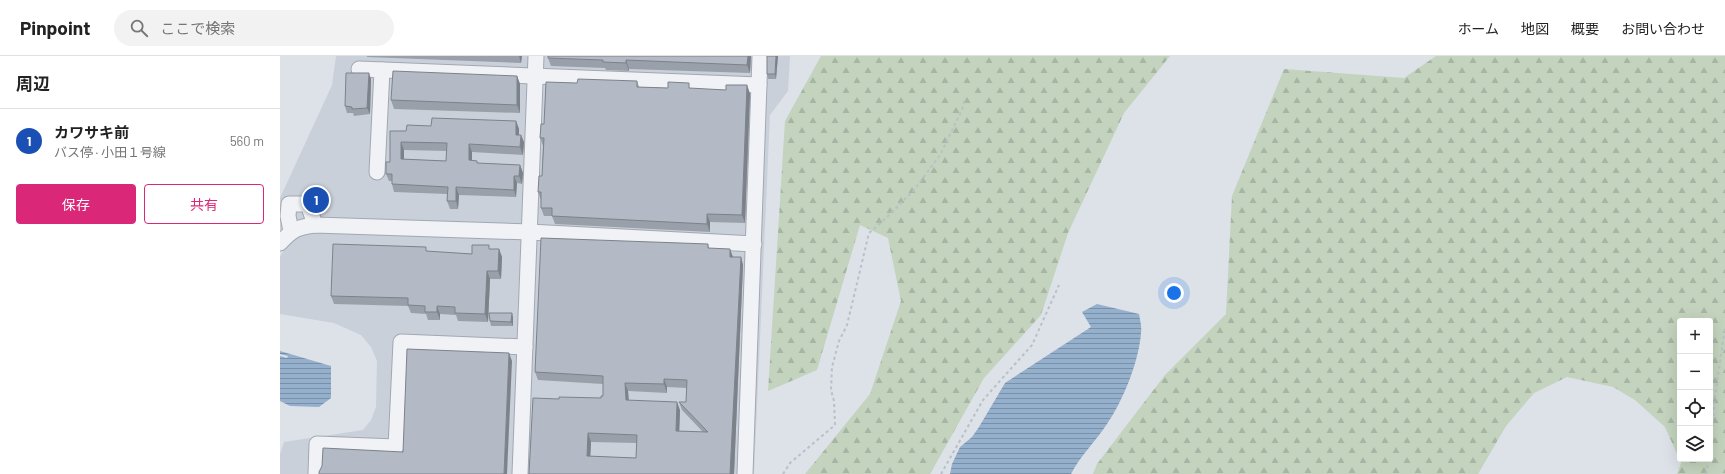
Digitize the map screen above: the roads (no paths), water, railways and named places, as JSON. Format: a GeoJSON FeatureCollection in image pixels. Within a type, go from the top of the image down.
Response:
{"type":"FeatureCollection","features":[{"type":"Feature","properties":{"kind":"street"},"geometry":{"type":"LineString","coordinates":[[520,474],[536,56]]}},
{"type":"Feature","properties":{"kind":"street"},"geometry":{"type":"LineString","coordinates":[[745,474],[760,56]]}},
{"type":"Feature","properties":{"kind":"street"},"geometry":{"type":"LineString","coordinates":[[359,69],[759,85]]}},
{"type":"Feature","properties":{"kind":"street"},"geometry":{"type":"LineString","coordinates":[[377,172],[382,70]]}},
{"type":"Feature","properties":{"kind":"street"},"geometry":{"type":"LineString","coordinates":[[291,231],[288,216],[289,204],[308,204],[321,225]]}},
{"type":"Feature","properties":{"kind":"street"},"geometry":{"type":"LineString","coordinates":[[280,243],[291,231],[302,226],[321,225],[529,232],[754,244]]}},
{"type":"Feature","properties":{"kind":"street"},"geometry":{"type":"LineString","coordinates":[[316,474],[317,444],[396,447],[400,342],[525,347]]}},
{"type":"Feature","properties":{"kind":"water"},"geometry":{"type":"Polygon","coordinates":[[[1097,304],[1139,314],[1141,328],[1140,344],[1134,368],[1119,404],[1107,424],[1071,474],[950,474],[952,464],[960,447],[972,437],[1005,383],[1091,327],[1082,312],[1097,304]]]}},
{"type":"Feature","properties":{"kind":"water"},"geometry":{"type":"Polygon","coordinates":[[[280,351],[331,366],[331,398],[319,407],[290,406],[280,401],[280,356],[287,358],[288,356],[280,354],[280,351]]]}},
{"type":"Feature","properties":{"kind":"place","name":"カワサキ前"},"geometry":{"type":"Point","coordinates":[316,200]}}]}
